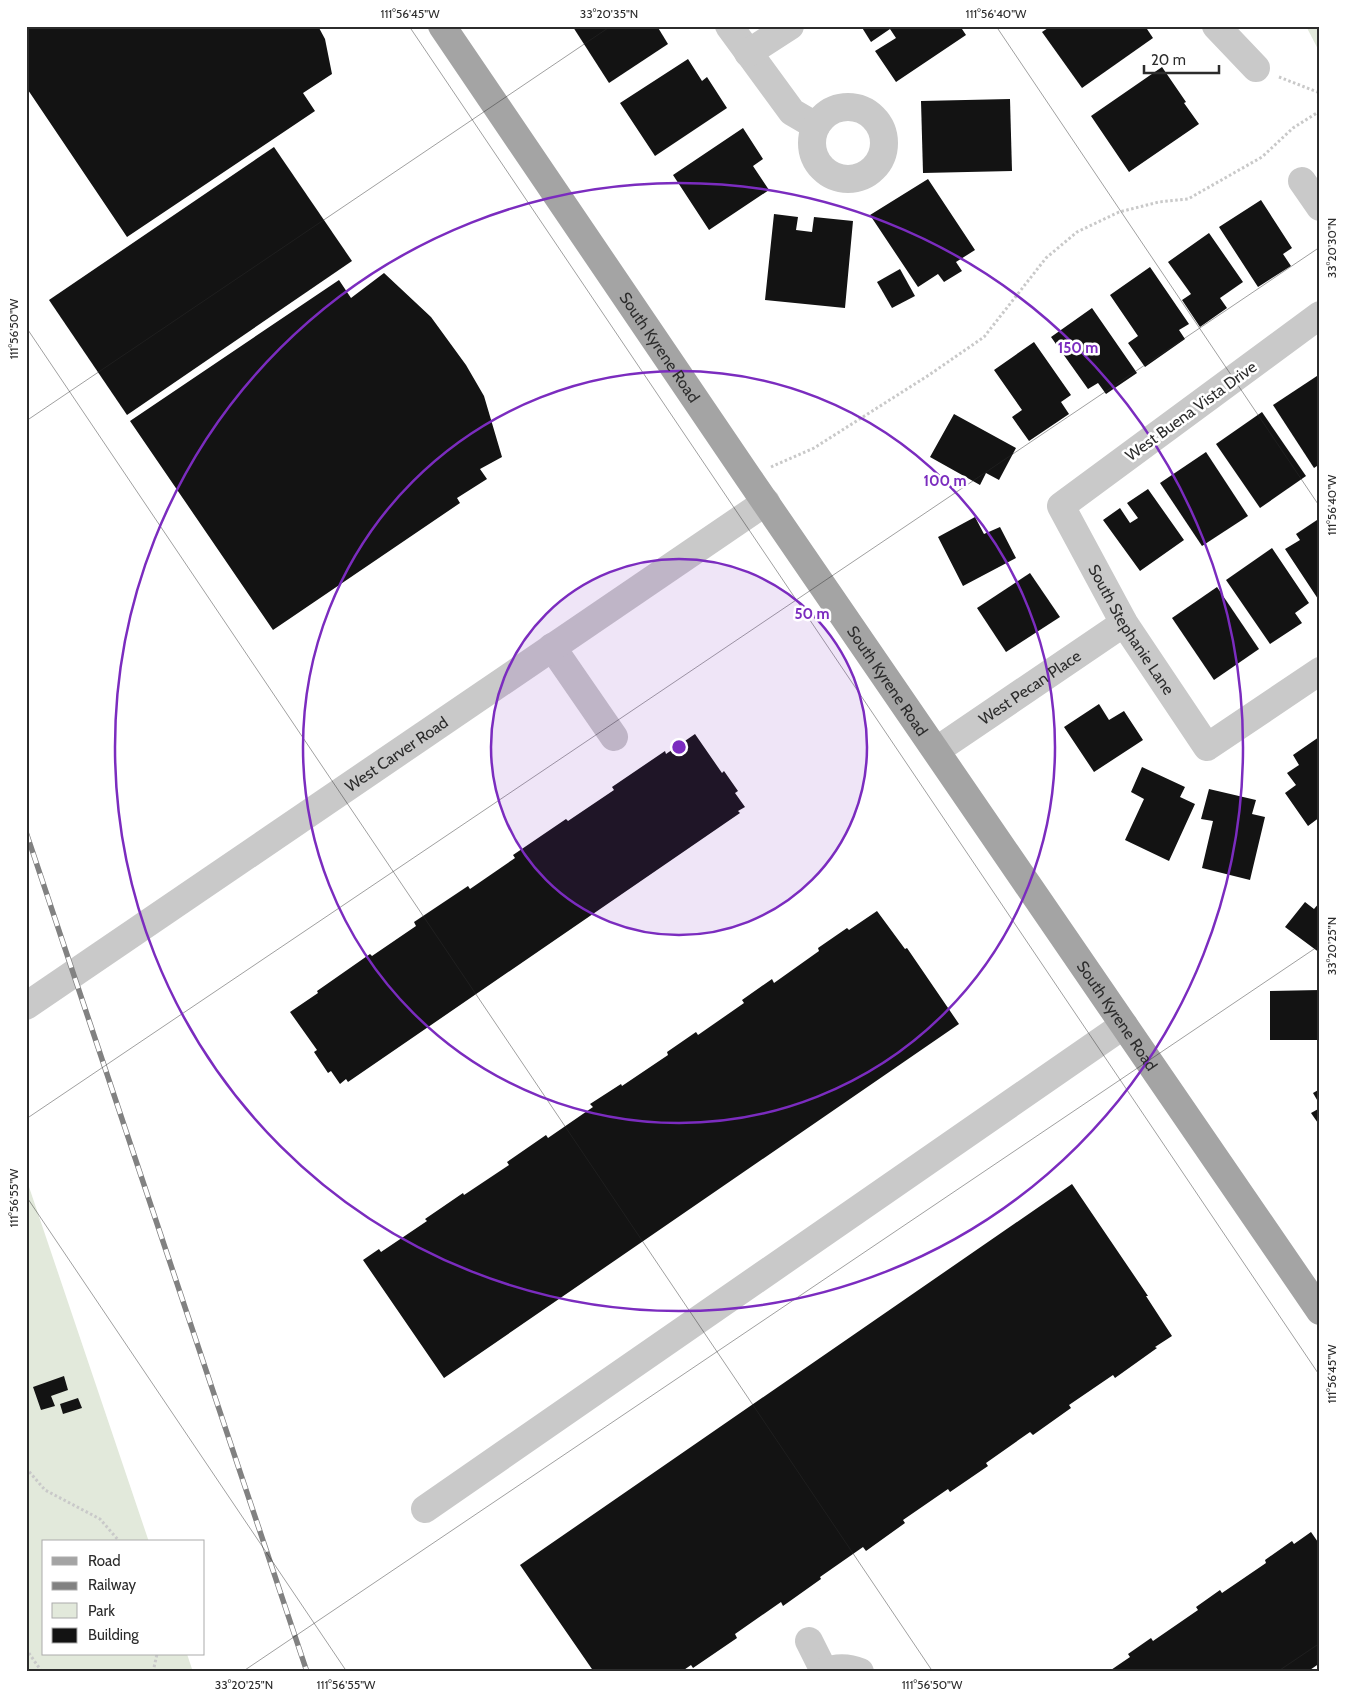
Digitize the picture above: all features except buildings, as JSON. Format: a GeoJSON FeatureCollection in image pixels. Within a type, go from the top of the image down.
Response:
{"type":"FeatureCollection","features":[{"type":"Feature","properties":{"kind":"main road","name":"South Kyrene Road"},"geometry":{"type":"LineString","coordinates":[[442,26],[1320,1311]]}},
{"type":"Feature","properties":{"kind":"street"},"geometry":{"type":"LineString","coordinates":[[729,26],[792,112],[816,126]]}},
{"type":"Feature","properties":{"kind":"street"},"geometry":{"type":"LineString","coordinates":[[748,53],[790,26]]}},
{"type":"Feature","properties":{"kind":"street"},"geometry":{"type":"LineString","coordinates":[[1216,26],[1256,68]]}},
{"type":"Feature","properties":{"kind":"street"},"geometry":{"type":"LineString","coordinates":[[1302,181],[1320,207]]}},
{"type":"Feature","properties":{"kind":"street","name":"West Buena Vista Drive"},"geometry":{"type":"LineString","coordinates":[[1061,506],[1320,315]]}},
{"type":"Feature","properties":{"kind":"street","name":"West Carver Road"},"geometry":{"type":"LineString","coordinates":[[26,1006],[766,502]]}},
{"type":"Feature","properties":{"kind":"street","name":"South Stephanie Lane"},"geometry":{"type":"LineString","coordinates":[[1061,506],[1124,623],[1207,747],[1320,671]]}},
{"type":"Feature","properties":{"kind":"street","name":"West Pecan Place"},"geometry":{"type":"LineString","coordinates":[[937,750],[1124,623]]}},
{"type":"Feature","properties":{"kind":"street"},"geometry":{"type":"LineString","coordinates":[[552,647],[614,737]]}},
{"type":"Feature","properties":{"kind":"street"},"geometry":{"type":"LineString","coordinates":[[425,1509],[1124,1025]]}},
{"type":"Feature","properties":{"kind":"street"},"geometry":{"type":"LineString","coordinates":[[809,1641],[824,1672],[836,1668],[847,1668],[860,1672]]}},
{"type":"Feature","properties":{"kind":"path"},"geometry":{"type":"LineString","coordinates":[[1256,68],[1320,93]]}},
{"type":"Feature","properties":{"kind":"path"},"geometry":{"type":"LineString","coordinates":[[796,456],[814,448],[929,375],[984,336],[1046,258],[1078,232],[1119,212],[1159,202],[1188,199],[1262,157],[1294,128],[1320,111]]}},
{"type":"Feature","properties":{"kind":"path"},"geometry":{"type":"LineString","coordinates":[[26,1468],[45,1490],[100,1519],[118,1540]]}},
{"type":"Feature","properties":{"kind":"path"},"geometry":{"type":"LineString","coordinates":[[26,1649],[42,1672]]}},
{"type":"Feature","properties":{"kind":"path"},"geometry":{"type":"LineString","coordinates":[[154,1672],[157,1656]]}},
{"type":"Feature","properties":{"kind":"green space"},"geometry":{"type":"Polygon","coordinates":[[[1306,26],[1320,26],[1320,53],[1306,26]]]}},
{"type":"Feature","properties":{"kind":"green space"},"geometry":{"type":"Polygon","coordinates":[[[26,1178],[148,1540],[42,1540],[42,1656],[188,1656],[193,1672],[26,1672],[26,1178]]]}},
{"type":"Feature","properties":{"kind":"railway"},"geometry":{"type":"LineString","coordinates":[[26,832],[307,1672]]}}]}
